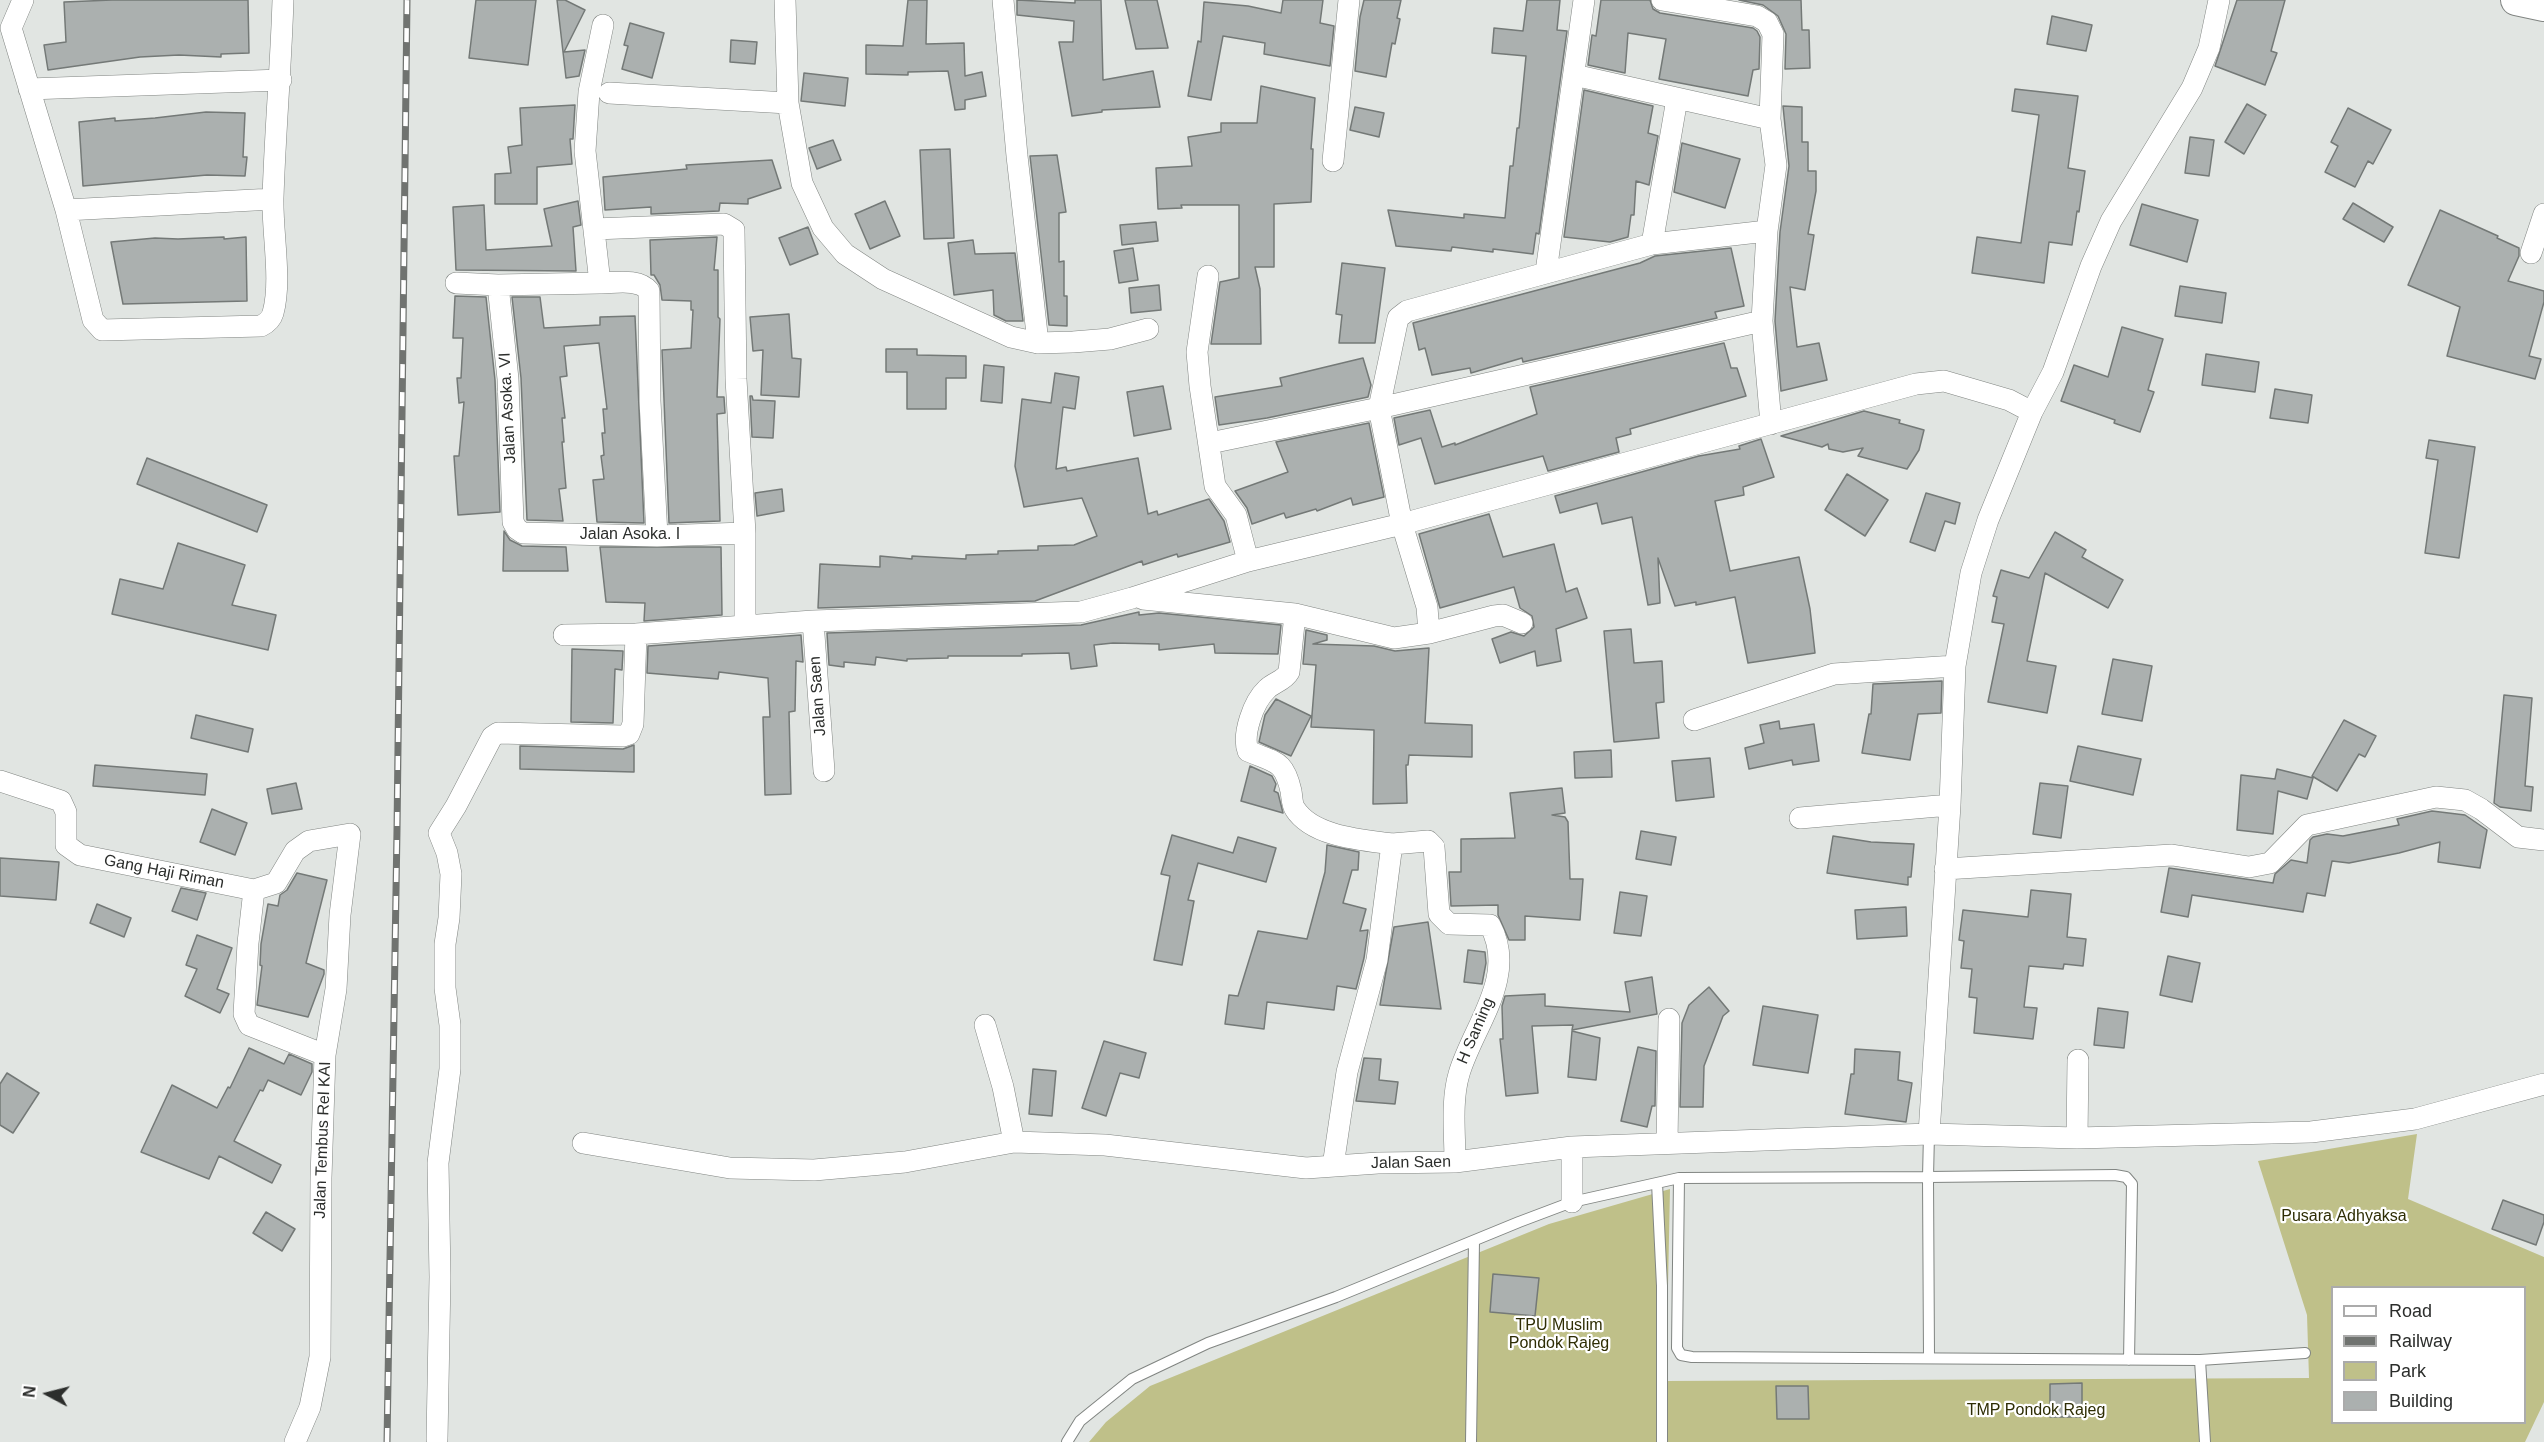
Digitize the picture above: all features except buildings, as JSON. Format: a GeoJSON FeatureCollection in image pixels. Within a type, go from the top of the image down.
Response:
{"type":"FeatureCollection","features":[{"type":"Feature","properties":{"kind":"main road"},"geometry":{"type":"LineString","coordinates":[[2516,0],[2544,6]]}},
{"type":"Feature","properties":{"kind":"street"},"geometry":{"type":"LineString","coordinates":[[23,0],[5,27],[29,89],[66,210],[93,320],[102,330],[261,326],[273,315],[275,300],[273,199],[281,80],[283,0]]}},
{"type":"Feature","properties":{"kind":"street"},"geometry":{"type":"LineString","coordinates":[[785,0],[788,103],[802,183],[823,228],[845,254],[883,279],[1011,337],[1038,343],[1110,339],[1148,329]]}},
{"type":"Feature","properties":{"kind":"street"},"geometry":{"type":"LineString","coordinates":[[1004,0],[1017,156],[1038,343]]}},
{"type":"Feature","properties":{"kind":"street"},"geometry":{"type":"LineString","coordinates":[[1333,160],[1349,0]]}},
{"type":"Feature","properties":{"kind":"street"},"geometry":{"type":"LineString","coordinates":[[1546,272],[1584,0]]}},
{"type":"Feature","properties":{"kind":"street"},"geometry":{"type":"LineString","coordinates":[[1662,0],[1757,16],[1767,22],[1773,34],[1770,120],[1776,165],[1767,231],[1762,321],[1772,424]]}},
{"type":"Feature","properties":{"kind":"street"},"geometry":{"type":"LineString","coordinates":[[1929,1134],[1950,805],[1955,666],[1971,573],[1988,520],[2032,412],[2053,372],[2091,266],[2110,221],[2192,88],[2209,48],[2219,0]]}},
{"type":"Feature","properties":{"kind":"street"},"geometry":{"type":"LineString","coordinates":[[600,283],[585,151],[589,92],[603,25]]}},
{"type":"Feature","properties":{"kind":"street"},"geometry":{"type":"LineString","coordinates":[[1574,75],[1770,120]]}},
{"type":"Feature","properties":{"kind":"street"},"geometry":{"type":"LineString","coordinates":[[29,89],[281,80]]}},
{"type":"Feature","properties":{"kind":"street"},"geometry":{"type":"LineString","coordinates":[[609,93],[788,103]]}},
{"type":"Feature","properties":{"kind":"street"},"geometry":{"type":"LineString","coordinates":[[1652,244],[1677,99]]}},
{"type":"Feature","properties":{"kind":"street"},"geometry":{"type":"LineString","coordinates":[[66,210],[273,199]]}},
{"type":"Feature","properties":{"kind":"street"},"geometry":{"type":"LineString","coordinates":[[2532,253],[2544,214]]}},
{"type":"Feature","properties":{"kind":"street"},"geometry":{"type":"LineString","coordinates":[[594,229],[724,224],[734,230],[736,379],[745,533],[745,626]]}},
{"type":"Feature","properties":{"kind":"street"},"geometry":{"type":"LineString","coordinates":[[1429,633],[1427,607],[1402,524],[1379,408],[1398,318],[1407,311],[1652,244],[1767,231]]}},
{"type":"Feature","properties":{"kind":"street"},"geometry":{"type":"LineString","coordinates":[[1208,276],[1197,352],[1200,387],[1215,486],[1236,515],[1248,561]]}},
{"type":"Feature","properties":{"kind":"street"},"geometry":{"type":"LineString","coordinates":[[456,283],[498,285],[635,283],[645,286],[649,291],[650,401],[657,536]]}},
{"type":"Feature","properties":{"kind":"street","name":"Jalan Asoka. VI"},"geometry":{"type":"LineString","coordinates":[[498,285],[508,379],[513,522],[517,530]]}},
{"type":"Feature","properties":{"kind":"street"},"geometry":{"type":"LineString","coordinates":[[1210,442],[1379,408],[1762,321]]}},
{"type":"Feature","properties":{"kind":"street"},"geometry":{"type":"LineString","coordinates":[[564,635],[636,634],[813,621],[1081,612],[1248,561],[1402,524],[1916,384],[1944,381],[2009,400],[2032,412]]}},
{"type":"Feature","properties":{"kind":"street"},"geometry":{"type":"LineString","coordinates":[[2009,400],[2023,436]]}},
{"type":"Feature","properties":{"kind":"street","name":"Jalan Asoka. I"},"geometry":{"type":"LineString","coordinates":[[517,530],[523,533],[657,536],[745,533]]}},
{"type":"Feature","properties":{"kind":"street"},"geometry":{"type":"LineString","coordinates":[[1132,598],[1295,614],[1394,638],[1429,633],[1494,616],[1503,615],[1522,623]]}},
{"type":"Feature","properties":{"kind":"street","name":"H Saming"},"geometry":{"type":"LineString","coordinates":[[1295,614],[1289,672],[1286,678],[1266,690],[1254,708],[1244,740],[1248,751],[1282,765],[1287,775],[1294,808],[1309,822],[1345,838],[1392,844],[1428,841],[1434,847],[1439,914],[1449,924],[1490,925],[1496,935],[1497,980],[1488,1009],[1459,1072],[1456,1086],[1455,1162]]}},
{"type":"Feature","properties":{"kind":"street","name":"Jalan Saen"},"geometry":{"type":"LineString","coordinates":[[813,621],[824,771]]}},
{"type":"Feature","properties":{"kind":"street"},"geometry":{"type":"LineString","coordinates":[[437,1438],[440,1277],[438,1162],[450,1069],[445,944],[451,874],[447,853],[439,833],[456,806],[492,736],[498,733],[624,736],[629,734],[633,724],[636,634]]}},
{"type":"Feature","properties":{"kind":"street"},"geometry":{"type":"LineString","coordinates":[[1694,720],[1834,674],[1955,666]]}},
{"type":"Feature","properties":{"kind":"street","name":"Gang Haji Riman"},"geometry":{"type":"LineString","coordinates":[[0,781],[61,801],[66,812],[66,845],[80,855],[254,890]]}},
{"type":"Feature","properties":{"kind":"street"},"geometry":{"type":"LineString","coordinates":[[1945,869],[2172,855],[2249,867],[2270,863],[2307,825],[2436,797],[2465,801],[2481,809],[2518,837],[2544,840]]}},
{"type":"Feature","properties":{"kind":"street"},"geometry":{"type":"LineString","coordinates":[[1800,818],[1950,805]]}},
{"type":"Feature","properties":{"kind":"street","name":"Jalan Tembus Rel KAI"},"geometry":{"type":"LineString","coordinates":[[254,890],[276,883],[295,851],[309,841],[350,834],[340,915],[336,989],[325,1055],[321,1179],[320,1357],[310,1407],[295,1442]]}},
{"type":"Feature","properties":{"kind":"street"},"geometry":{"type":"LineString","coordinates":[[1333,1166],[1347,1072],[1377,960],[1392,844]]}},
{"type":"Feature","properties":{"kind":"street"},"geometry":{"type":"LineString","coordinates":[[254,890],[244,1014],[249,1025],[325,1055]]}},
{"type":"Feature","properties":{"kind":"street"},"geometry":{"type":"LineString","coordinates":[[1667,1143],[1669,1018]]}},
{"type":"Feature","properties":{"kind":"street"},"geometry":{"type":"LineString","coordinates":[[985,1025],[1003,1088],[1014,1142]]}},
{"type":"Feature","properties":{"kind":"street"},"geometry":{"type":"LineString","coordinates":[[2077,1138],[2078,1060]]}},
{"type":"Feature","properties":{"kind":"street","name":"Jalan Saen"},"geometry":{"type":"LineString","coordinates":[[583,1143],[730,1168],[814,1170],[905,1162],[1014,1142],[1105,1145],[1306,1168],[1455,1162],[1667,1143],[1929,1134],[2077,1138],[2311,1131],[2415,1119],[2544,1084]]}},
{"type":"Feature","properties":{"kind":"street"},"geometry":{"type":"LineString","coordinates":[[1572,1151],[1572,1199]]}},
{"type":"Feature","properties":{"kind":"lane"},"geometry":{"type":"LineString","coordinates":[[1929,1134],[1929,1358]]}},
{"type":"Feature","properties":{"kind":"lane"},"geometry":{"type":"LineString","coordinates":[[1067,1442],[1080,1421],[1132,1379],[1208,1343],[1336,1297],[1572,1199],[1679,1178],[2115,1175],[2126,1177],[2132,1184],[2129,1360]]}},
{"type":"Feature","properties":{"kind":"lane"},"geometry":{"type":"LineString","coordinates":[[1679,1178],[1677,1348],[1681,1355],[1692,1357],[2200,1360],[2305,1353]]}},
{"type":"Feature","properties":{"kind":"lane"},"geometry":{"type":"LineString","coordinates":[[1657,1183],[1662,1286],[1662,1442]]}},
{"type":"Feature","properties":{"kind":"lane"},"geometry":{"type":"LineString","coordinates":[[1471,1442],[1474,1241]]}},
{"type":"Feature","properties":{"kind":"lane"},"geometry":{"type":"LineString","coordinates":[[2200,1360],[2205,1442]]}},
{"type":"Feature","properties":{"kind":"green space"},"geometry":{"type":"Polygon","coordinates":[[[2417,1134],[2408,1199],[2544,1257],[2544,1402],[2525,1442],[1089,1442],[1106,1422],[1150,1386],[1549,1224],[1670,1189],[1666,1381],[2309,1378],[2307,1315],[2258,1161],[2417,1134]]]}},
{"type":"Feature","properties":{"kind":"railway"},"geometry":{"type":"LineString","coordinates":[[387,1442],[407,0]]}},
{"type":"Feature","properties":{"kind":"park label","name":"Pusara Adhyaksa"},"geometry":{"type":"Point","coordinates":[2344,1217]}},
{"type":"Feature","properties":{"kind":"park label","name":"TPU Muslim Pondok Rajeg"},"geometry":{"type":"Point","coordinates":[1559,1335]}},
{"type":"Feature","properties":{"kind":"park label","name":"TMP Pondok Rajeg"},"geometry":{"type":"Point","coordinates":[2036,1411]}}]}
